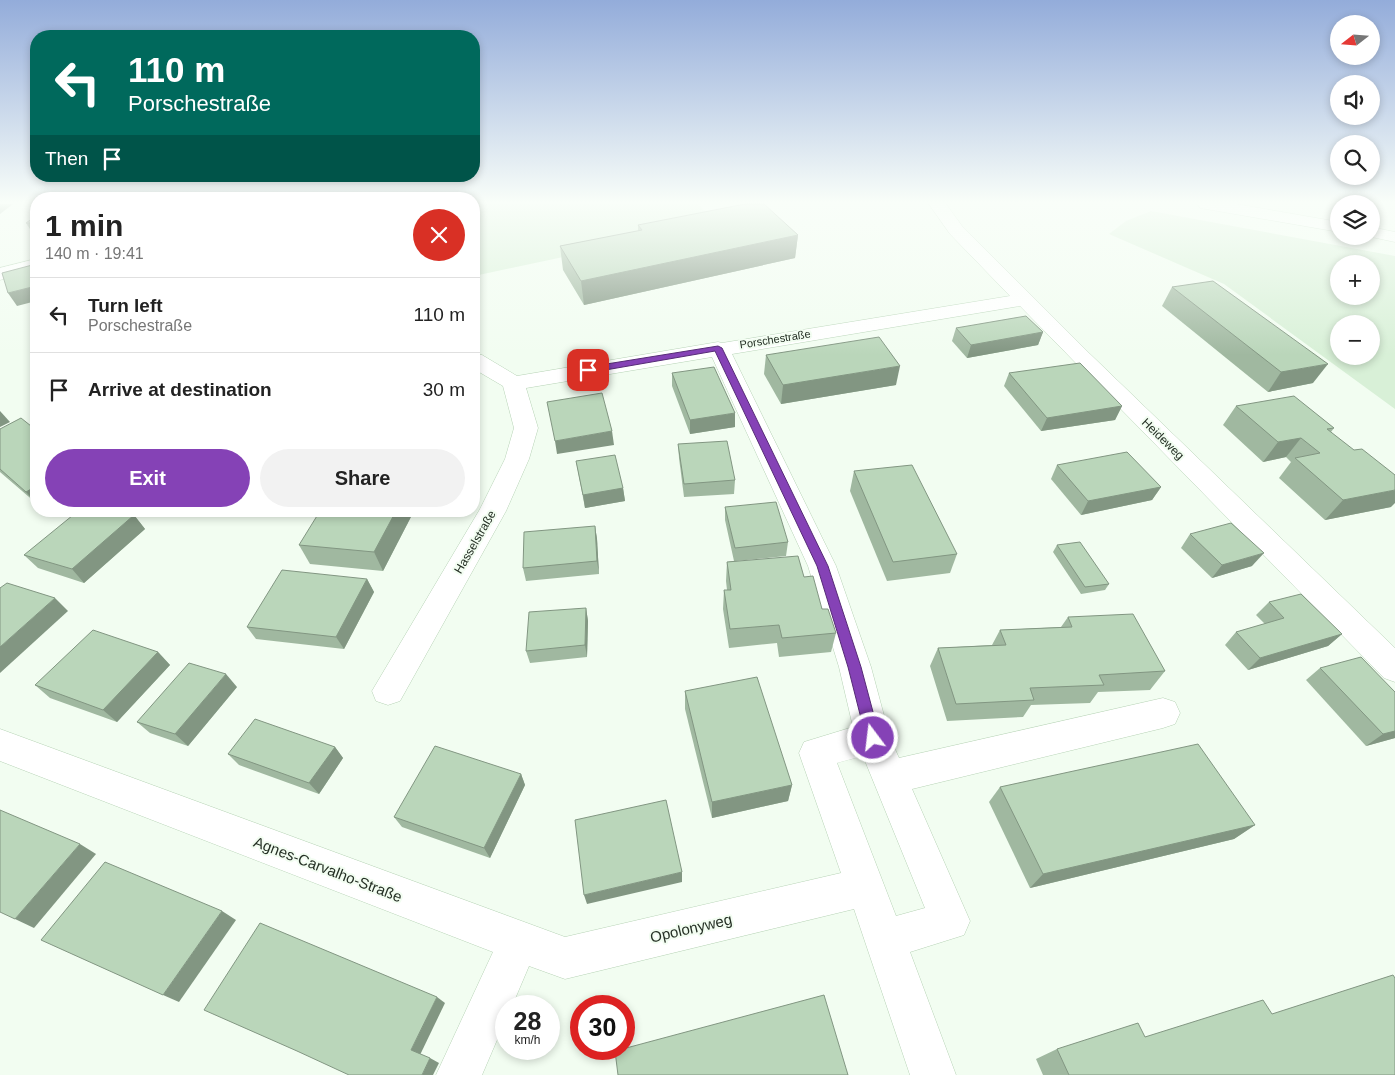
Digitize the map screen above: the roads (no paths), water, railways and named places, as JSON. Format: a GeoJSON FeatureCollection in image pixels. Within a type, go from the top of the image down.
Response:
{"type":"FeatureCollection","features":[{"type":"Feature","properties":{"kind":"street","name":"Heideweg"},"geometry":{"type":"LineString","coordinates":[[979,254],[1023,300],[1395,668]]}},
{"type":"Feature","properties":{"kind":"street"},"geometry":{"type":"LineString","coordinates":[[0,274],[30,266]]}},
{"type":"Feature","properties":{"kind":"street","name":"Porschestraße"},"geometry":{"type":"LineString","coordinates":[[513,383],[718,348],[1023,300]]}},
{"type":"Feature","properties":{"kind":"street"},"geometry":{"type":"LineString","coordinates":[[718,348],[822,566],[855,667],[873,738],[950,921],[885,939]]}},
{"type":"Feature","properties":{"kind":"street"},"geometry":{"type":"LineString","coordinates":[[480,364],[513,383]]}},
{"type":"Feature","properties":{"kind":"street","name":"Hasselstraße"},"geometry":{"type":"LineString","coordinates":[[388,690],[493,511],[517,459],[526,428],[513,383]]}},
{"type":"Feature","properties":{"kind":"street"},"geometry":{"type":"LineString","coordinates":[[890,777],[1163,713]]}},
{"type":"Feature","properties":{"kind":"street"},"geometry":{"type":"LineString","coordinates":[[873,738],[816,754],[933,1075]]}},
{"type":"Feature","properties":{"kind":"street","name":"Agnes-Carvalho-Straße"},"geometry":{"type":"LineString","coordinates":[[0,745],[519,942]]}},
{"type":"Feature","properties":{"kind":"street","name":"Opolonyweg"},"geometry":{"type":"LineString","coordinates":[[519,942],[565,958],[865,887]]}},
{"type":"Feature","properties":{"kind":"street"},"geometry":{"type":"LineString","coordinates":[[459,1075],[519,942]]}}]}
